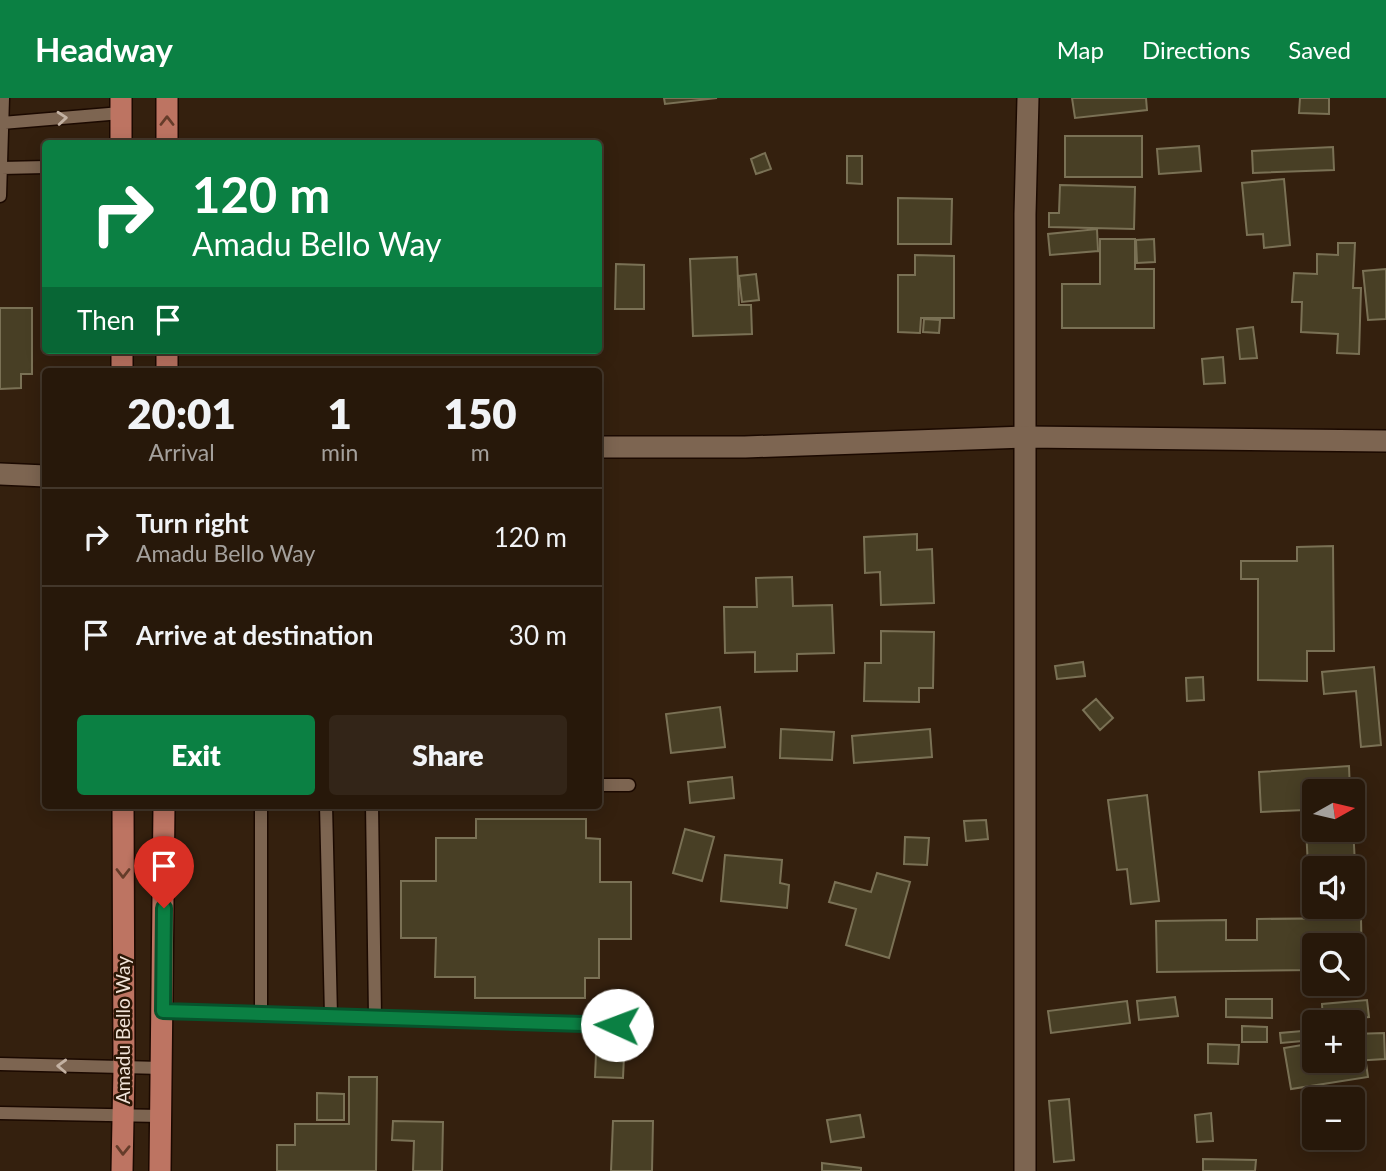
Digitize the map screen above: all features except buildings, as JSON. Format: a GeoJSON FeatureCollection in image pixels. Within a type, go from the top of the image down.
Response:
{"type":"FeatureCollection","features":[{"type":"Feature","properties":{"kind":"main road"},"geometry":{"type":"LineString","coordinates":[[167,98],[167,140]]}},
{"type":"Feature","properties":{"kind":"main road"},"geometry":{"type":"LineString","coordinates":[[121,106],[121,140]]}},
{"type":"Feature","properties":{"kind":"main road","name":"Amadu Bello Way"},"geometry":{"type":"LineString","coordinates":[[122,1171],[123,809]]}},
{"type":"Feature","properties":{"kind":"main road","name":"Amadu Bello Way"},"geometry":{"type":"LineString","coordinates":[[160,1171],[164,809]]}},
{"type":"Feature","properties":{"kind":"street"},"geometry":{"type":"LineString","coordinates":[[1025,1171],[1025,214],[1028,98]]}},
{"type":"Feature","properties":{"kind":"street"},"geometry":{"type":"LineString","coordinates":[[602,447],[745,447],[1025,437],[1386,441]]}},
{"type":"Feature","properties":{"kind":"street"},"geometry":{"type":"LineString","coordinates":[[0,474],[42,476]]}},
{"type":"Feature","properties":{"kind":"lane"},"geometry":{"type":"LineString","coordinates":[[0,196],[2,98]]}},
{"type":"Feature","properties":{"kind":"lane"},"geometry":{"type":"LineString","coordinates":[[2,123],[121,106]]}},
{"type":"Feature","properties":{"kind":"lane"},"geometry":{"type":"LineString","coordinates":[[1,168],[42,167]]}},
{"type":"Feature","properties":{"kind":"lane"},"geometry":{"type":"LineString","coordinates":[[602,785],[629,785]]}},
{"type":"Feature","properties":{"kind":"lane"},"geometry":{"type":"LineString","coordinates":[[261,809],[261,1014]]}},
{"type":"Feature","properties":{"kind":"lane"},"geometry":{"type":"LineString","coordinates":[[327,809],[331,1016]]}},
{"type":"Feature","properties":{"kind":"lane"},"geometry":{"type":"LineString","coordinates":[[372,809],[375,1017]]}},
{"type":"Feature","properties":{"kind":"lane"},"geometry":{"type":"LineString","coordinates":[[163,1011],[617,1025]]}},
{"type":"Feature","properties":{"kind":"lane"},"geometry":{"type":"LineString","coordinates":[[0,1064],[162,1068]]}},
{"type":"Feature","properties":{"kind":"lane"},"geometry":{"type":"LineString","coordinates":[[0,1113],[161,1116]]}},
{"type":"Feature","properties":{"kind":"route"},"geometry":{"type":"LineString","coordinates":[[164,908],[163,1011],[617,1025]]}}]}
